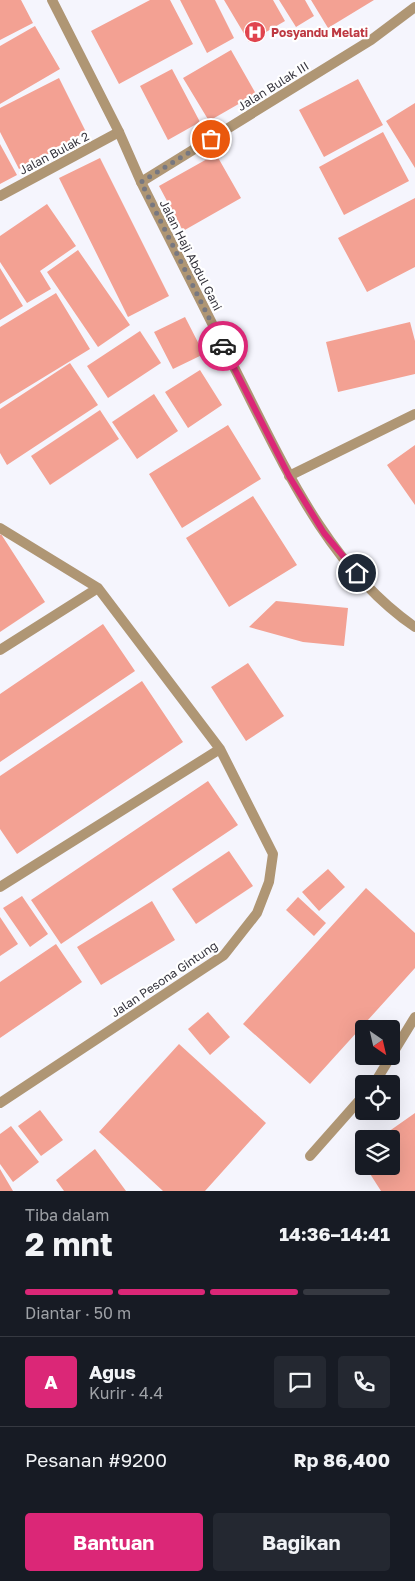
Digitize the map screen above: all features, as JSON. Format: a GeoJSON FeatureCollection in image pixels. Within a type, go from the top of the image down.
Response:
{"type":"FeatureCollection","features":[{"type":"Feature","properties":{"kind":"street","name":"Jalan Haji Abdul Gani"},"geometry":{"type":"LineString","coordinates":[[52,0],[289,476],[324,533],[368,587],[393,612],[415,627]]}},
{"type":"Feature","properties":{"kind":"street","name":"Jalan Bulak III"},"geometry":{"type":"LineString","coordinates":[[141,182],[371,40],[415,7]]}},
{"type":"Feature","properties":{"kind":"street","name":"Jalan Bulak 2"},"geometry":{"type":"LineString","coordinates":[[0,196],[119,132]]}},
{"type":"Feature","properties":{"kind":"street"},"geometry":{"type":"LineString","coordinates":[[289,476],[415,414]]}},
{"type":"Feature","properties":{"kind":"street","name":"Jalan Pesona Gintung"},"geometry":{"type":"LineString","coordinates":[[0,528],[98,588],[220,748],[273,854],[269,882],[257,913],[224,955],[0,1103]]}},
{"type":"Feature","properties":{"kind":"street"},"geometry":{"type":"LineString","coordinates":[[0,650],[98,588]]}},
{"type":"Feature","properties":{"kind":"street"},"geometry":{"type":"LineString","coordinates":[[0,887],[220,748]]}},
{"type":"Feature","properties":{"kind":"street"},"geometry":{"type":"LineString","coordinates":[[380,1075],[415,1017]]}},
{"type":"Feature","properties":{"kind":"street"},"geometry":{"type":"LineString","coordinates":[[310,1156],[355,1105]]}},
{"type":"Feature","properties":{"kind":"building"},"geometry":{"type":"Polygon","coordinates":[[[0,0],[21,0],[33,23],[0,40],[0,0]]]}},
{"type":"Feature","properties":{"kind":"building"},"geometry":{"type":"Polygon","coordinates":[[[150,0],[170,0],[193,44],[119,84],[91,31],[150,0]]]}},
{"type":"Feature","properties":{"kind":"building"},"geometry":{"type":"Polygon","coordinates":[[[180,0],[215,0],[234,38],[207,53],[180,0]]]}},
{"type":"Feature","properties":{"kind":"building","name":"Posyandu Melati"},"geometry":{"type":"Polygon","coordinates":[[[224,0],[273,0],[285,21],[249,42],[224,0]]]}},
{"type":"Feature","properties":{"kind":"building"},"geometry":{"type":"Polygon","coordinates":[[[279,0],[305,0],[314,16],[296,27],[279,0]]]}},
{"type":"Feature","properties":{"kind":"building"},"geometry":{"type":"Polygon","coordinates":[[[311,0],[374,0],[328,28],[311,0]]]}},
{"type":"Feature","properties":{"kind":"building"},"geometry":{"type":"Polygon","coordinates":[[[35,26],[60,69],[0,104],[0,46],[35,26]]]}},
{"type":"Feature","properties":{"kind":"building"},"geometry":{"type":"Polygon","coordinates":[[[231,50],[256,94],[209,121],[183,78],[231,50]]]}},
{"type":"Feature","properties":{"kind":"building"},"geometry":{"type":"Polygon","coordinates":[[[172,69],[200,122],[168,140],[140,86],[172,69]]]}},
{"type":"Feature","properties":{"kind":"building"},"geometry":{"type":"Polygon","coordinates":[[[59,78],[87,134],[19,169],[0,132],[0,108],[59,78]]]}},
{"type":"Feature","properties":{"kind":"building"},"geometry":{"type":"Polygon","coordinates":[[[358,79],[383,125],[324,157],[299,110],[358,79]]]}},
{"type":"Feature","properties":{"kind":"building"},"geometry":{"type":"Polygon","coordinates":[[[415,103],[415,168],[386,121],[415,103]]]}},
{"type":"Feature","properties":{"kind":"building"},"geometry":{"type":"Polygon","coordinates":[[[383,132],[409,181],[344,215],[319,167],[383,132]]]}},
{"type":"Feature","properties":{"kind":"building"},"geometry":{"type":"Polygon","coordinates":[[[0,144],[17,175],[0,184],[0,144]]]}},
{"type":"Feature","properties":{"kind":"building"},"geometry":{"type":"Polygon","coordinates":[[[216,154],[241,198],[183,231],[159,186],[216,154]]]}},
{"type":"Feature","properties":{"kind":"building"},"geometry":{"type":"Polygon","coordinates":[[[100,158],[169,296],[128,317],[59,178],[100,158]]]}},
{"type":"Feature","properties":{"kind":"building"},"geometry":{"type":"Polygon","coordinates":[[[415,198],[415,267],[367,292],[338,238],[415,198]]]}},
{"type":"Feature","properties":{"kind":"building"},"geometry":{"type":"Polygon","coordinates":[[[47,204],[76,246],[40,271],[51,289],[27,303],[0,262],[0,236],[47,204]]]}},
{"type":"Feature","properties":{"kind":"building"},"geometry":{"type":"Polygon","coordinates":[[[78,250],[130,325],[98,347],[47,272],[78,250]]]}},
{"type":"Feature","properties":{"kind":"building"},"geometry":{"type":"Polygon","coordinates":[[[0,268],[23,306],[0,320],[0,268]]]}},
{"type":"Feature","properties":{"kind":"building"},"geometry":{"type":"Polygon","coordinates":[[[56,293],[90,349],[0,404],[0,327],[56,293]]]}},
{"type":"Feature","properties":{"kind":"building"},"geometry":{"type":"Polygon","coordinates":[[[185,317],[204,354],[173,369],[154,332],[185,317]]]}},
{"type":"Feature","properties":{"kind":"building"},"geometry":{"type":"Polygon","coordinates":[[[410,322],[415,341],[415,374],[338,392],[326,342],[410,322]]]}},
{"type":"Feature","properties":{"kind":"building"},"geometry":{"type":"Polygon","coordinates":[[[140,331],[161,363],[108,398],[87,366],[140,331]]]}},
{"type":"Feature","properties":{"kind":"building"},"geometry":{"type":"Polygon","coordinates":[[[70,363],[98,405],[7,465],[0,453],[0,409],[70,363]]]}},
{"type":"Feature","properties":{"kind":"building"},"geometry":{"type":"Polygon","coordinates":[[[200,370],[222,405],[188,428],[165,392],[200,370]]]}},
{"type":"Feature","properties":{"kind":"building"},"geometry":{"type":"Polygon","coordinates":[[[154,394],[178,431],[137,459],[112,422],[154,394]]]}},
{"type":"Feature","properties":{"kind":"building"},"geometry":{"type":"Polygon","coordinates":[[[100,410],[119,439],[50,485],[31,456],[100,410]]]}},
{"type":"Feature","properties":{"kind":"building"},"geometry":{"type":"Polygon","coordinates":[[[228,425],[261,479],[182,528],[149,474],[228,425]]]}},
{"type":"Feature","properties":{"kind":"building"},"geometry":{"type":"Polygon","coordinates":[[[415,445],[415,505],[387,465],[415,445]]]}},
{"type":"Feature","properties":{"kind":"building"},"geometry":{"type":"Polygon","coordinates":[[[253,496],[297,565],[229,607],[186,538],[253,496]]]}},
{"type":"Feature","properties":{"kind":"building"},"geometry":{"type":"Polygon","coordinates":[[[0,535],[45,602],[0,632],[0,535]]]}},
{"type":"Feature","properties":{"kind":"building"},"geometry":{"type":"Polygon","coordinates":[[[276,601],[348,608],[344,646],[303,642],[249,627],[276,601]]]}},
{"type":"Feature","properties":{"kind":"building"},"geometry":{"type":"Polygon","coordinates":[[[103,624],[135,671],[0,762],[0,694],[103,624]]]}},
{"type":"Feature","properties":{"kind":"building"},"geometry":{"type":"Polygon","coordinates":[[[248,663],[284,716],[246,741],[211,687],[248,663]]]}},
{"type":"Feature","properties":{"kind":"building"},"geometry":{"type":"Polygon","coordinates":[[[142,681],[183,742],[17,854],[0,829],[0,776],[142,681]]]}},
{"type":"Feature","properties":{"kind":"building"},"geometry":{"type":"Polygon","coordinates":[[[208,781],[238,825],[61,944],[31,900],[208,781]]]}},
{"type":"Feature","properties":{"kind":"building"},"geometry":{"type":"Polygon","coordinates":[[[229,851],[253,886],[196,924],[172,889],[229,851]]]}},
{"type":"Feature","properties":{"kind":"building"},"geometry":{"type":"Polygon","coordinates":[[[328,869],[345,887],[319,911],[302,892],[328,869]]]}},
{"type":"Feature","properties":{"kind":"building"},"geometry":{"type":"Polygon","coordinates":[[[366,888],[415,933],[415,968],[368,1020],[355,1020],[355,1034],[310,1084],[243,1024],[366,888]]]}},
{"type":"Feature","properties":{"kind":"building"},"geometry":{"type":"Polygon","coordinates":[[[22,896],[48,934],[30,947],[3,908],[22,896]]]}},
{"type":"Feature","properties":{"kind":"building"},"geometry":{"type":"Polygon","coordinates":[[[298,897],[326,923],[314,936],[286,910],[298,897]]]}},
{"type":"Feature","properties":{"kind":"building"},"geometry":{"type":"Polygon","coordinates":[[[152,901],[175,940],[101,985],[77,947],[152,901]]]}},
{"type":"Feature","properties":{"kind":"building"},"geometry":{"type":"Polygon","coordinates":[[[0,917],[18,944],[0,956],[0,917]]]}},
{"type":"Feature","properties":{"kind":"building"},"geometry":{"type":"Polygon","coordinates":[[[56,944],[82,982],[0,1038],[0,982],[56,944]]]}},
{"type":"Feature","properties":{"kind":"building"},"geometry":{"type":"Polygon","coordinates":[[[208,1012],[230,1037],[210,1055],[188,1029],[208,1012]]]}},
{"type":"Feature","properties":{"kind":"building"},"geometry":{"type":"Polygon","coordinates":[[[179,1044],[266,1123],[205,1191],[163,1191],[99,1132],[179,1044]]]}},
{"type":"Feature","properties":{"kind":"building"},"geometry":{"type":"Polygon","coordinates":[[[40,1110],[63,1140],[41,1156],[18,1126],[40,1110]]]}},
{"type":"Feature","properties":{"kind":"building"},"geometry":{"type":"Polygon","coordinates":[[[415,1113],[415,1191],[381,1191],[371,1175],[400,1175],[400,1130],[391,1130],[415,1113]]]}},
{"type":"Feature","properties":{"kind":"building"},"geometry":{"type":"Polygon","coordinates":[[[11,1126],[39,1162],[13,1182],[0,1164],[0,1134],[11,1126]]]}},
{"type":"Feature","properties":{"kind":"building"},"geometry":{"type":"Polygon","coordinates":[[[95,1149],[126,1191],[64,1191],[56,1180],[95,1149]]]}},
{"type":"Feature","properties":{"kind":"building"},"geometry":{"type":"Polygon","coordinates":[[[0,1169],[13,1191],[0,1191],[0,1169]]]}},
{"type":"Feature","properties":{"kind":"way so far"},"geometry":{"type":"LineString","coordinates":[[211,139],[141,182],[223,346]]}},
{"type":"Feature","properties":{"kind":"place","name":"Posyandu Melati"},"geometry":{"type":"Point","coordinates":[255,32]}},
{"type":"Feature","properties":{"kind":"route"},"geometry":{"type":"LineString","coordinates":[[223,346],[289,476],[324,533],[357,573]]}}]}
